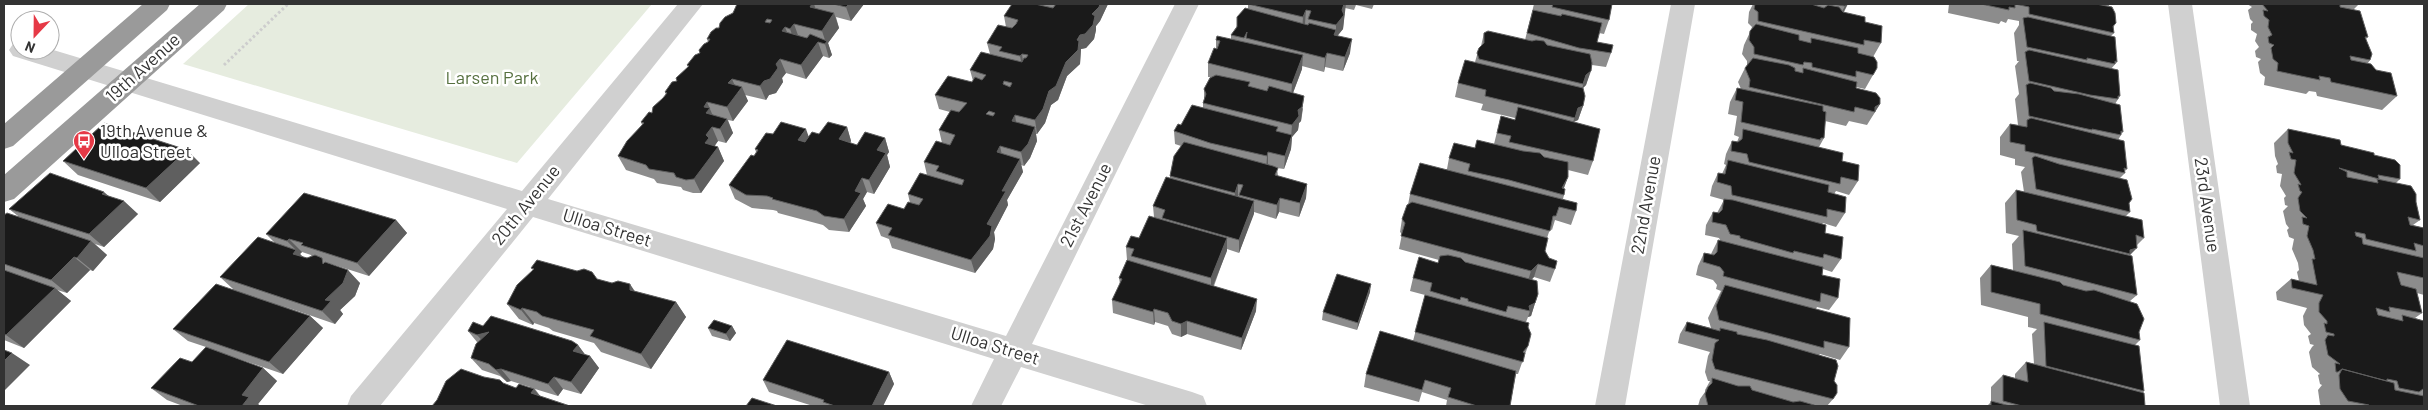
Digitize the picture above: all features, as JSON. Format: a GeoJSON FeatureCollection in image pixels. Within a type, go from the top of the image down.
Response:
{"type":"FeatureCollection","features":[{"type":"Feature","properties":{"kind":"highway"},"geometry":{"type":"LineString","coordinates":[[4,139],[158,4]]}},
{"type":"Feature","properties":{"kind":"highway","name":"19th Avenue"},"geometry":{"type":"LineString","coordinates":[[4,191],[214,4]]}},
{"type":"Feature","properties":{"kind":"street","name":"20th Avenue"},"geometry":{"type":"LineString","coordinates":[[362,406],[691,4]]}},
{"type":"Feature","properties":{"kind":"street","name":"21st Avenue"},"geometry":{"type":"LineString","coordinates":[[986,406],[1186,4]]}},
{"type":"Feature","properties":{"kind":"street","name":"22nd Avenue"},"geometry":{"type":"LineString","coordinates":[[1610,406],[1683,4]]}},
{"type":"Feature","properties":{"kind":"street","name":"23rd Avenue"},"geometry":{"type":"LineString","coordinates":[[2180,4],[2234,406]]}},
{"type":"Feature","properties":{"kind":"street","name":"Ulloa Street"},"geometry":{"type":"LineString","coordinates":[[54,60],[1192,406]]}},
{"type":"Feature","properties":{"kind":"path"},"geometry":{"type":"LineString","coordinates":[[224,64],[288,4]]}},
{"type":"Feature","properties":{"kind":"green space","name":"Larsen Park"},"geometry":{"type":"Polygon","coordinates":[[[249,4],[652,4],[517,163],[183,64],[249,4]]]}},
{"type":"Feature","properties":{"kind":"building"},"geometry":{"type":"Polygon","coordinates":[[[737,4],[812,4],[810,7],[834,13],[822,31],[794,24],[790,29],[785,27],[782,31],[807,38],[810,34],[827,41],[825,44],[818,42],[801,65],[780,59],[776,64],[778,68],[770,79],[764,81],[760,86],[732,79],[728,83],[742,87],[727,107],[707,102],[704,107],[710,108],[706,113],[727,119],[720,129],[712,127],[706,135],[709,138],[705,143],[718,147],[694,179],[686,180],[676,177],[674,173],[649,169],[646,165],[618,156],[627,141],[644,123],[641,122],[649,112],[652,113],[653,107],[667,93],[665,92],[672,82],[677,81],[676,78],[689,66],[687,65],[695,55],[700,53],[699,50],[710,39],[707,39],[711,32],[719,28],[720,23],[725,17],[733,13],[737,4]],[[767,19],[765,22],[770,23],[772,20],[767,19]]]}},
{"type":"Feature","properties":{"kind":"building"},"geometry":{"type":"Polygon","coordinates":[[[833,4],[849,4],[846,7],[833,4]]]}},
{"type":"Feature","properties":{"kind":"building"},"geometry":{"type":"Polygon","coordinates":[[[1012,4],[1035,4],[1053,8],[1056,4],[1100,4],[1092,14],[1095,16],[1093,25],[1085,34],[1080,35],[1077,40],[1079,41],[1078,50],[1066,62],[1056,86],[1049,91],[1043,109],[1035,120],[1015,115],[1012,121],[1035,127],[1028,144],[1021,152],[1000,146],[997,152],[1020,159],[1002,191],[1006,191],[987,224],[992,226],[990,236],[971,260],[888,235],[892,228],[876,223],[888,204],[904,209],[908,202],[919,205],[923,199],[908,194],[920,173],[962,185],[964,180],[936,171],[939,166],[924,162],[936,141],[950,145],[955,135],[939,130],[951,110],[959,112],[967,103],[935,95],[948,76],[972,82],[975,77],[982,80],[986,75],[970,70],[981,52],[1022,62],[1026,58],[1028,55],[1022,54],[1020,56],[999,51],[1002,47],[987,43],[998,25],[1012,28],[1018,20],[1004,16],[1012,4]],[[1004,81],[1003,84],[1010,87],[1012,83],[1004,81]],[[989,111],[986,114],[993,116],[995,113],[989,111]]]}},
{"type":"Feature","properties":{"kind":"building"},"geometry":{"type":"Polygon","coordinates":[[[1248,4],[1344,4],[1342,10],[1344,15],[1336,25],[1308,19],[1311,11],[1306,10],[1303,17],[1248,4]]]}},
{"type":"Feature","properties":{"kind":"building"},"geometry":{"type":"Polygon","coordinates":[[[1553,4],[1612,4],[1609,20],[1552,7],[1553,4]]]}},
{"type":"Feature","properties":{"kind":"building"},"geometry":{"type":"Polygon","coordinates":[[[1755,4],[1811,4],[1824,8],[1828,5],[1839,7],[1843,12],[1865,17],[1865,22],[1882,26],[1881,43],[1864,40],[1864,45],[1758,21],[1758,12],[1754,9],[1755,4]]]}},
{"type":"Feature","properties":{"kind":"building"},"geometry":{"type":"Polygon","coordinates":[[[1832,4],[1848,4],[1845,6],[1832,4]]]}},
{"type":"Feature","properties":{"kind":"building"},"geometry":{"type":"Polygon","coordinates":[[[1981,4],[2015,4],[2015,8],[2009,7],[2009,10],[1981,4]]]}},
{"type":"Feature","properties":{"kind":"building"},"geometry":{"type":"Polygon","coordinates":[[[2015,4],[2096,4],[2112,7],[2116,23],[2113,26],[2114,33],[2029,14],[2029,7],[2015,4]]]}},
{"type":"Feature","properties":{"kind":"building"},"geometry":{"type":"Polygon","coordinates":[[[2262,4],[2340,4],[2340,7],[2360,11],[2368,37],[2365,37],[2372,54],[2370,60],[2350,56],[2351,60],[2371,64],[2376,70],[2391,73],[2397,96],[2331,82],[2330,78],[2319,76],[2320,80],[2277,71],[2278,63],[2273,59],[2271,48],[2274,45],[2269,43],[2268,37],[2272,35],[2268,27],[2269,20],[2264,16],[2263,10],[2268,11],[2262,4]]]}},
{"type":"Feature","properties":{"kind":"building"},"geometry":{"type":"Polygon","coordinates":[[[1245,8],[1308,25],[1309,23],[1336,30],[1334,35],[1352,39],[1345,57],[1327,53],[1325,58],[1246,38],[1247,32],[1244,38],[1231,35],[1237,27],[1237,17],[1245,8]]]}},
{"type":"Feature","properties":{"kind":"building"},"geometry":{"type":"Polygon","coordinates":[[[1533,10],[1602,23],[1597,42],[1613,45],[1611,53],[1579,48],[1527,33],[1533,10]]]}},
{"type":"Feature","properties":{"kind":"building"},"geometry":{"type":"Polygon","coordinates":[[[2028,17],[2115,37],[2117,62],[2115,61],[2115,64],[2087,58],[2087,60],[2027,47],[2023,18],[2028,17]]]}},
{"type":"Feature","properties":{"kind":"building"},"geometry":{"type":"Polygon","coordinates":[[[1756,24],[1799,35],[1799,40],[1811,43],[1811,38],[1858,48],[1858,53],[1874,57],[1877,62],[1877,68],[1873,75],[1856,71],[1856,77],[1812,67],[1812,63],[1804,62],[1803,65],[1754,54],[1754,47],[1749,40],[1750,31],[1756,24]]]}},
{"type":"Feature","properties":{"kind":"building"},"geometry":{"type":"Polygon","coordinates":[[[1488,31],[1532,41],[1544,41],[1547,45],[1590,54],[1591,71],[1586,75],[1583,84],[1479,59],[1477,53],[1484,43],[1484,33],[1488,31]]]}},
{"type":"Feature","properties":{"kind":"building"},"geometry":{"type":"Polygon","coordinates":[[[1217,36],[1303,55],[1292,84],[1208,63],[1214,48],[1217,49],[1220,41],[1216,40],[1217,36]]]}},
{"type":"Feature","properties":{"kind":"building"},"geometry":{"type":"Polygon","coordinates":[[[2029,50],[2118,70],[2120,96],[2118,96],[2118,99],[2090,95],[2029,81],[2025,52],[2029,50]]]}},
{"type":"Feature","properties":{"kind":"building"},"geometry":{"type":"Polygon","coordinates":[[[1753,58],[1789,65],[1795,68],[1795,71],[1803,73],[1803,68],[1857,82],[1856,88],[1876,93],[1880,98],[1880,104],[1875,107],[1875,112],[1855,107],[1854,112],[1749,87],[1750,80],[1745,68],[1753,58]]]}},
{"type":"Feature","properties":{"kind":"building"},"geometry":{"type":"Polygon","coordinates":[[[1465,60],[1583,88],[1585,96],[1583,106],[1578,108],[1575,118],[1485,96],[1486,90],[1458,83],[1465,60]]]}},
{"type":"Feature","properties":{"kind":"building"},"geometry":{"type":"Polygon","coordinates":[[[1216,75],[1250,82],[1248,86],[1267,91],[1269,86],[1304,96],[1302,107],[1298,110],[1299,116],[1292,125],[1203,103],[1206,94],[1204,89],[1210,78],[1216,75]]]}},
{"type":"Feature","properties":{"kind":"building"},"geometry":{"type":"Polygon","coordinates":[[[2030,83],[2051,88],[2054,91],[2079,94],[2120,105],[2123,132],[2121,131],[2121,135],[2029,116],[2026,85],[2030,83]]]}},
{"type":"Feature","properties":{"kind":"building"},"geometry":{"type":"Polygon","coordinates":[[[1737,88],[1823,106],[1823,111],[1826,112],[1824,138],[1820,140],[1741,122],[1743,102],[1735,100],[1737,88]]]}},
{"type":"Feature","properties":{"kind":"building"},"geometry":{"type":"Polygon","coordinates":[[[1192,105],[1278,127],[1276,131],[1292,135],[1285,156],[1268,152],[1267,156],[1210,143],[1174,131],[1178,124],[1181,125],[1192,105]]]}},
{"type":"Feature","properties":{"kind":"building"},"geometry":{"type":"Polygon","coordinates":[[[1518,107],[1600,129],[1593,161],[1509,142],[1511,136],[1497,133],[1501,116],[1515,120],[1518,107]]]}},
{"type":"Feature","properties":{"kind":"building"},"geometry":{"type":"Polygon","coordinates":[[[2031,118],[2124,141],[2127,169],[2124,168],[2125,173],[2025,151],[2025,145],[2010,142],[2010,124],[2027,127],[2027,120],[2031,118]]]}},
{"type":"Feature","properties":{"kind":"building"},"geometry":{"type":"Polygon","coordinates":[[[781,122],[806,129],[798,140],[805,142],[812,132],[819,134],[828,122],[847,127],[839,139],[857,145],[865,132],[885,138],[877,150],[886,153],[869,180],[862,178],[855,191],[861,193],[844,219],[824,216],[817,211],[767,196],[746,195],[729,185],[751,155],[754,156],[758,150],[755,149],[766,133],[773,134],[781,122]]]}},
{"type":"Feature","properties":{"kind":"building"},"geometry":{"type":"Polygon","coordinates":[[[104,123],[187,150],[146,188],[63,161],[104,123]]]}},
{"type":"Feature","properties":{"kind":"building"},"geometry":{"type":"Polygon","coordinates":[[[1743,129],[1843,153],[1842,161],[1859,165],[1858,181],[1841,177],[1840,184],[1749,162],[1747,154],[1731,151],[1732,141],[1738,142],[1742,139],[1743,129]]]}},
{"type":"Feature","properties":{"kind":"building"},"geometry":{"type":"Polygon","coordinates":[[[2288,129],[2340,140],[2341,145],[2395,160],[2400,165],[2400,179],[2378,175],[2379,179],[2339,168],[2347,172],[2347,177],[2378,183],[2377,179],[2411,186],[2416,194],[2420,220],[2408,217],[2410,225],[2424,228],[2424,246],[2414,243],[2416,251],[2366,239],[2365,234],[2355,232],[2356,236],[2362,238],[2363,244],[2424,258],[2424,278],[2397,272],[2401,285],[2416,289],[2422,313],[2389,307],[2390,312],[2376,308],[2378,315],[2403,321],[2402,315],[2424,321],[2424,390],[2419,392],[2399,388],[2397,381],[2387,379],[2387,381],[2342,369],[2336,372],[2335,363],[2340,364],[2328,355],[2325,340],[2328,335],[2334,336],[2334,334],[2326,332],[2324,323],[2327,324],[2327,321],[2319,312],[2319,303],[2323,295],[2292,288],[2291,279],[2317,285],[2312,259],[2315,259],[2307,236],[2309,226],[2303,224],[2302,217],[2307,218],[2300,211],[2298,198],[2302,192],[2298,184],[2301,185],[2294,173],[2296,160],[2291,159],[2289,152],[2293,153],[2288,143],[2288,129]]]}},
{"type":"Feature","properties":{"kind":"building"},"geometry":{"type":"Polygon","coordinates":[[[1477,140],[1540,153],[1544,157],[1568,162],[1568,177],[1562,188],[1565,189],[1564,195],[1468,171],[1470,164],[1449,158],[1454,143],[1475,148],[1477,140]]]}},
{"type":"Feature","properties":{"kind":"building"},"geometry":{"type":"Polygon","coordinates":[[[1184,142],[1278,168],[1275,175],[1307,184],[1300,203],[1280,198],[1277,205],[1239,195],[1243,185],[1238,184],[1235,193],[1170,176],[1174,156],[1184,142]]]}},
{"type":"Feature","properties":{"kind":"building"},"geometry":{"type":"Polygon","coordinates":[[[2035,156],[2059,164],[2127,180],[2132,199],[2129,203],[2130,212],[2036,189],[2032,158],[2035,156]]]}},
{"type":"Feature","properties":{"kind":"building"},"geometry":{"type":"Polygon","coordinates":[[[1728,160],[1829,185],[1828,192],[1846,197],[1845,213],[1827,209],[1827,217],[1732,195],[1731,186],[1717,182],[1718,173],[1725,174],[1728,160]]]}},
{"type":"Feature","properties":{"kind":"building"},"geometry":{"type":"Polygon","coordinates":[[[1420,163],[1577,203],[1576,211],[1559,207],[1556,216],[1553,216],[1550,231],[1410,194],[1420,163]]]}},
{"type":"Feature","properties":{"kind":"building"},"geometry":{"type":"Polygon","coordinates":[[[50,173],[124,201],[89,234],[9,209],[50,173]]]}},
{"type":"Feature","properties":{"kind":"building"},"geometry":{"type":"Polygon","coordinates":[[[1166,177],[1254,201],[1239,240],[1162,218],[1165,210],[1153,206],[1166,177]]]}},
{"type":"Feature","properties":{"kind":"building"},"geometry":{"type":"Polygon","coordinates":[[[2016,190],[2142,220],[2144,238],[2136,235],[2137,248],[2130,250],[2130,254],[2037,231],[2036,225],[2017,220],[2016,190]]]}},
{"type":"Feature","properties":{"kind":"building"},"geometry":{"type":"Polygon","coordinates":[[[304,193],[396,220],[357,263],[301,245],[303,243],[289,239],[287,241],[266,234],[304,193]]]}},
{"type":"Feature","properties":{"kind":"building"},"geometry":{"type":"Polygon","coordinates":[[[1724,199],[1826,225],[1825,233],[1843,237],[1841,259],[1824,254],[1823,258],[1794,251],[1793,253],[1730,234],[1726,225],[1712,222],[1713,212],[1719,213],[1722,210],[1724,199]]]}},
{"type":"Feature","properties":{"kind":"building"},"geometry":{"type":"Polygon","coordinates":[[[1412,202],[1548,238],[1545,251],[1549,258],[1557,261],[1555,269],[1538,264],[1531,271],[1401,236],[1405,223],[1402,219],[1407,205],[1412,202]]]}},
{"type":"Feature","properties":{"kind":"building"},"geometry":{"type":"Polygon","coordinates":[[[7,213],[91,241],[77,258],[74,257],[51,280],[4,264],[4,215],[7,213]]]}},
{"type":"Feature","properties":{"kind":"building"},"geometry":{"type":"Polygon","coordinates":[[[1149,216],[1227,238],[1211,278],[1131,256],[1134,249],[1126,247],[1131,236],[1139,238],[1149,216]]]}},
{"type":"Feature","properties":{"kind":"building"},"geometry":{"type":"Polygon","coordinates":[[[2023,230],[2132,256],[2137,295],[2025,266],[2023,230]]]}},
{"type":"Feature","properties":{"kind":"building"},"geometry":{"type":"Polygon","coordinates":[[[258,237],[296,250],[293,254],[307,258],[315,255],[322,258],[323,264],[325,262],[348,270],[343,283],[325,300],[331,301],[322,311],[220,277],[258,237]]]}},
{"type":"Feature","properties":{"kind":"building"},"geometry":{"type":"Polygon","coordinates":[[[1718,240],[1823,267],[1822,275],[1840,279],[1838,298],[1821,293],[1820,302],[1723,276],[1724,272],[1720,267],[1703,262],[1704,253],[1714,255],[1717,252],[1718,240]]]}},
{"type":"Feature","properties":{"kind":"building"},"geometry":{"type":"Polygon","coordinates":[[[1448,255],[1461,258],[1465,262],[1537,281],[1538,294],[1535,303],[1529,306],[1530,311],[1508,306],[1506,312],[1468,301],[1468,299],[1461,297],[1460,300],[1430,291],[1432,283],[1413,278],[1419,257],[1438,263],[1440,256],[1448,255]]]}},
{"type":"Feature","properties":{"kind":"building"},"geometry":{"type":"Polygon","coordinates":[[[537,260],[577,271],[584,269],[592,272],[597,279],[612,283],[618,281],[630,284],[630,290],[676,302],[641,354],[590,336],[594,330],[542,316],[537,312],[522,308],[521,310],[507,304],[517,285],[534,269],[531,268],[537,260]]]}},
{"type":"Feature","properties":{"kind":"building"},"geometry":{"type":"Polygon","coordinates":[[[1127,260],[1257,299],[1242,338],[1187,321],[1181,324],[1172,321],[1168,313],[1154,309],[1153,312],[1112,300],[1122,279],[1119,278],[1127,260]]]}},
{"type":"Feature","properties":{"kind":"building"},"geometry":{"type":"Polygon","coordinates":[[[1991,265],[2060,282],[2063,285],[2086,291],[2094,290],[2137,304],[2144,319],[2139,332],[2140,340],[2040,314],[2040,304],[1991,292],[1991,265]]]}},
{"type":"Feature","properties":{"kind":"building"},"geometry":{"type":"Polygon","coordinates":[[[4,270],[55,288],[6,335],[4,334],[4,270]]]}},
{"type":"Feature","properties":{"kind":"building"},"geometry":{"type":"Polygon","coordinates":[[[1337,274],[1371,284],[1358,323],[1323,312],[1337,274]]]}},
{"type":"Feature","properties":{"kind":"building"},"geometry":{"type":"Polygon","coordinates":[[[216,284],[310,316],[269,362],[173,329],[216,284]]]}},
{"type":"Feature","properties":{"kind":"building"},"geometry":{"type":"Polygon","coordinates":[[[1725,285],[1850,318],[1849,347],[1824,341],[1824,348],[1719,320],[1716,306],[1725,285]]]}},
{"type":"Feature","properties":{"kind":"building"},"geometry":{"type":"Polygon","coordinates":[[[1425,295],[1529,323],[1528,327],[1531,334],[1528,346],[1523,352],[1525,353],[1523,362],[1415,332],[1425,295]]]}},
{"type":"Feature","properties":{"kind":"building"},"geometry":{"type":"Polygon","coordinates":[[[491,316],[572,341],[578,345],[573,351],[590,356],[571,382],[554,377],[548,384],[501,369],[496,370],[489,364],[471,358],[476,344],[489,332],[477,335],[468,331],[473,322],[483,326],[491,316]]]}},
{"type":"Feature","properties":{"kind":"building"},"geometry":{"type":"Polygon","coordinates":[[[714,320],[732,326],[726,334],[708,328],[714,320]]]}},
{"type":"Feature","properties":{"kind":"building"},"geometry":{"type":"Polygon","coordinates":[[[1687,322],[1720,331],[1720,328],[1737,332],[1737,334],[1767,340],[1836,360],[1838,366],[1834,381],[1837,385],[1837,393],[1833,399],[1715,369],[1712,360],[1715,343],[1719,340],[1685,331],[1687,322]]]}},
{"type":"Feature","properties":{"kind":"building"},"geometry":{"type":"Polygon","coordinates":[[[2044,322],[2139,346],[2144,391],[2046,366],[2044,322]]]}},
{"type":"Feature","properties":{"kind":"building"},"geometry":{"type":"Polygon","coordinates":[[[1380,331],[1516,371],[1510,406],[1477,406],[1448,397],[1451,388],[1425,380],[1422,390],[1366,374],[1380,331]]]}},
{"type":"Feature","properties":{"kind":"building"},"geometry":{"type":"Polygon","coordinates":[[[787,340],[889,372],[872,406],[835,406],[823,402],[824,400],[763,380],[787,340]]]}},
{"type":"Feature","properties":{"kind":"building"},"geometry":{"type":"Polygon","coordinates":[[[206,347],[263,368],[242,395],[249,397],[242,406],[199,406],[151,388],[180,358],[192,362],[206,347]]]}},
{"type":"Feature","properties":{"kind":"building"},"geometry":{"type":"Polygon","coordinates":[[[4,350],[12,353],[4,361],[4,350]]]}},
{"type":"Feature","properties":{"kind":"building"},"geometry":{"type":"Polygon","coordinates":[[[2026,362],[2144,393],[2145,406],[2022,406],[2003,401],[2003,375],[2028,382],[2026,362]]]}},
{"type":"Feature","properties":{"kind":"building"},"geometry":{"type":"Polygon","coordinates":[[[461,369],[500,380],[516,388],[519,384],[534,389],[531,393],[570,406],[432,406],[446,381],[461,369]]]}},
{"type":"Feature","properties":{"kind":"building"},"geometry":{"type":"Polygon","coordinates":[[[2342,369],[2394,383],[2395,390],[2424,396],[2424,406],[2369,406],[2348,401],[2340,389],[2339,375],[2342,369]]]}},
{"type":"Feature","properties":{"kind":"building"},"geometry":{"type":"Polygon","coordinates":[[[1712,378],[1738,386],[1750,386],[1752,390],[1793,402],[1800,401],[1816,406],[1708,406],[1705,394],[1712,383],[1712,378]]]}},
{"type":"Feature","properties":{"kind":"building"},"geometry":{"type":"Polygon","coordinates":[[[752,398],[777,406],[746,406],[752,398]]]}},
{"type":"Feature","properties":{"kind":"building"},"geometry":{"type":"Polygon","coordinates":[[[1991,401],[2010,406],[1991,406],[1991,401]]]}},
{"type":"Feature","properties":{"kind":"place","name":"19th Avenue & Ulloa Street"},"geometry":{"type":"Point","coordinates":[84,160]}}]}
